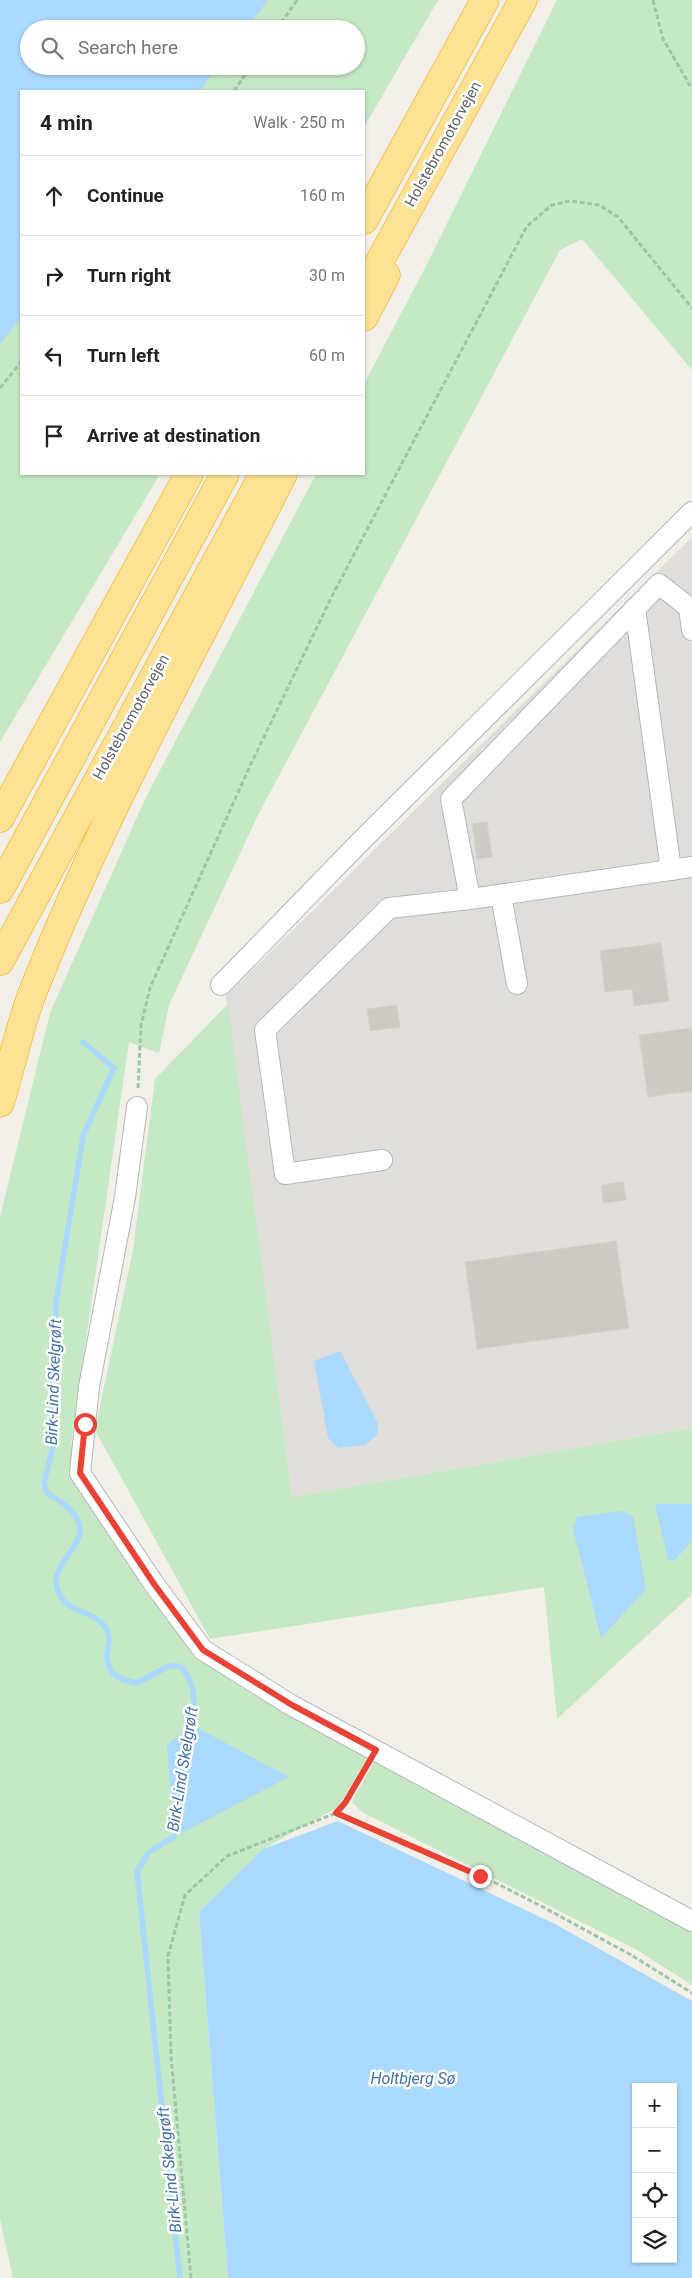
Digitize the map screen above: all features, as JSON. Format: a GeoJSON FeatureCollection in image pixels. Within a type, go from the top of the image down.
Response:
{"type":"FeatureCollection","features":[{"type":"Feature","properties":{"kind":"highway"},"geometry":{"type":"LineString","coordinates":[[365,184],[480,0]]}},
{"type":"Feature","properties":{"kind":"highway"},"geometry":{"type":"LineString","coordinates":[[365,218],[485,0]]}},
{"type":"Feature","properties":{"kind":"highway","name":"Holstebromotorvejen"},"geometry":{"type":"LineString","coordinates":[[365,288],[479,77],[523,0]]}},
{"type":"Feature","properties":{"kind":"highway"},"geometry":{"type":"LineString","coordinates":[[365,315],[461,132],[479,77]]}},
{"type":"Feature","properties":{"kind":"highway"},"geometry":{"type":"LineString","coordinates":[[0,818],[188,475]]}},
{"type":"Feature","properties":{"kind":"highway"},"geometry":{"type":"LineString","coordinates":[[0,889],[223,475]]}},
{"type":"Feature","properties":{"kind":"highway","name":"Holstebromotorvejen"},"geometry":{"type":"LineString","coordinates":[[0,961],[262,475]]}},
{"type":"Feature","properties":{"kind":"highway"},"geometry":{"type":"LineString","coordinates":[[0,1102],[32,996],[72,900],[116,805],[283,475]]}},
{"type":"Feature","properties":{"kind":"highway"},"geometry":{"type":"LineString","coordinates":[[0,779],[84,641],[168,512]]}},
{"type":"Feature","properties":{"kind":"lane"},"geometry":{"type":"LineString","coordinates":[[221,985],[359,843],[692,512]]}},
{"type":"Feature","properties":{"kind":"lane"},"geometry":{"type":"LineString","coordinates":[[470,899],[451,799],[659,584],[691,609],[692,630]]}},
{"type":"Feature","properties":{"kind":"lane"},"geometry":{"type":"LineString","coordinates":[[635,608],[671,870]]}},
{"type":"Feature","properties":{"kind":"lane"},"geometry":{"type":"LineString","coordinates":[[382,1160],[285,1174],[265,1030],[389,908],[501,895],[671,870],[692,869]]}},
{"type":"Feature","properties":{"kind":"lane"},"geometry":{"type":"LineString","coordinates":[[501,895],[517,984]]}},
{"type":"Feature","properties":{"kind":"lane"},"geometry":{"type":"LineString","coordinates":[[138,1107],[125,1197],[89,1387],[80,1473],[154,1584],[203,1650],[292,1705],[692,1921]]}},
{"type":"Feature","properties":{"kind":"path"},"geometry":{"type":"LineString","coordinates":[[283,20],[297,0]]}},
{"type":"Feature","properties":{"kind":"path"},"geometry":{"type":"LineString","coordinates":[[653,0],[663,39],[692,89]]}},
{"type":"Feature","properties":{"kind":"path"},"geometry":{"type":"LineString","coordinates":[[235,90],[245,75]]}},
{"type":"Feature","properties":{"kind":"path"},"geometry":{"type":"LineString","coordinates":[[138,1107],[140,1025],[150,988],[250,766],[332,596],[527,226],[552,205],[570,200],[599,205],[618,218],[692,308]]}},
{"type":"Feature","properties":{"kind":"path"},"geometry":{"type":"LineString","coordinates":[[0,388],[20,363]]}},
{"type":"Feature","properties":{"kind":"path"},"geometry":{"type":"LineString","coordinates":[[191,2278],[171,2056],[168,1956],[185,1895],[227,1856],[336,1813],[345,1803],[376,1750]]}},
{"type":"Feature","properties":{"kind":"path"},"geometry":{"type":"LineString","coordinates":[[336,1813],[471,1872],[542,1906],[633,1956],[692,1993]]}},
{"type":"Feature","properties":{"kind":"shaded area"},"geometry":{"type":"Polygon","coordinates":[[[692,537],[692,1428],[292,1497],[226,996],[692,537]]]}},
{"type":"Feature","properties":{"kind":"green space"},"geometry":{"type":"Polygon","coordinates":[[[0,0],[438,0],[365,125],[365,90],[20,90],[20,475],[159,475],[0,742],[0,0]]]}},
{"type":"Feature","properties":{"kind":"green space"},"geometry":{"type":"Polygon","coordinates":[[[557,0],[692,0],[692,370],[582,239],[560,250],[258,815],[169,1005],[159,1053],[129,1042],[71,1443],[80,1473],[145,1588],[198,1654],[369,1756],[338,1807],[263,1849],[199,1912],[228,2278],[13,2278],[0,2219],[0,1217],[50,1013],[146,797],[315,475],[365,475],[365,382],[426,266],[557,0]]]}},
{"type":"Feature","properties":{"kind":"green space"},"geometry":{"type":"Polygon","coordinates":[[[228,1004],[292,1497],[692,1428],[692,1594],[557,1719],[544,1587],[210,1639],[95,1430],[133,1250],[155,1079],[228,1004]]]}},
{"type":"Feature","properties":{"kind":"green space"},"geometry":{"type":"Polygon","coordinates":[[[376,1758],[692,1930],[692,1985],[637,1950],[362,1812],[352,1802],[376,1758]]]}},
{"type":"Feature","properties":{"kind":"water"},"geometry":{"type":"Polygon","coordinates":[[[0,0],[268,0],[253,20],[20,20],[20,75],[212,75],[201,90],[20,90],[20,319],[0,344],[0,0]]]}},
{"type":"Feature","properties":{"kind":"water"},"geometry":{"type":"Polygon","coordinates":[[[340,1351],[378,1423],[377,1435],[365,1445],[338,1448],[328,1438],[314,1361],[340,1351]]]}},
{"type":"Feature","properties":{"kind":"water"},"geometry":{"type":"Polygon","coordinates":[[[655,1504],[692,1504],[692,1541],[674,1561],[668,1560],[655,1504]]]}},
{"type":"Feature","properties":{"kind":"water"},"geometry":{"type":"Polygon","coordinates":[[[622,1511],[633,1516],[646,1589],[601,1638],[573,1529],[577,1517],[622,1511]]]}},
{"type":"Feature","properties":{"kind":"water"},"geometry":{"type":"Polygon","coordinates":[[[192,1725],[289,1777],[174,1837],[167,1745],[192,1725]]]}},
{"type":"Feature","properties":{"kind":"water","name":"Holtbjerg Sø"},"geometry":{"type":"Polygon","coordinates":[[[338,1821],[555,1924],[692,2001],[692,2278],[228,2278],[199,1912],[263,1849],[338,1821]]]}},
{"type":"Feature","properties":{"kind":"building"},"geometry":{"type":"Polygon","coordinates":[[[487,822],[492,857],[477,859],[472,824],[487,822]]]}},
{"type":"Feature","properties":{"kind":"building"},"geometry":{"type":"Polygon","coordinates":[[[661,943],[669,1001],[634,1006],[632,989],[605,992],[600,951],[661,943]]]}},
{"type":"Feature","properties":{"kind":"building"},"geometry":{"type":"Polygon","coordinates":[[[397,1005],[400,1027],[370,1031],[367,1009],[397,1005]]]}},
{"type":"Feature","properties":{"kind":"building"},"geometry":{"type":"Polygon","coordinates":[[[692,1028],[692,1091],[648,1097],[639,1035],[692,1028]]]}},
{"type":"Feature","properties":{"kind":"building"},"geometry":{"type":"Polygon","coordinates":[[[623,1182],[626,1200],[603,1203],[601,1185],[623,1182]]]}},
{"type":"Feature","properties":{"kind":"building"},"geometry":{"type":"Polygon","coordinates":[[[616,1241],[629,1328],[477,1349],[465,1262],[616,1241]]]}},
{"type":"Feature","properties":{"kind":"waterway","name":"Birk-Lind Skelgrøft"},"geometry":{"type":"LineString","coordinates":[[83,1042],[114,1068],[83,1136],[56,1303],[53,1447],[44,1483],[47,1493],[72,1511],[79,1524],[80,1531],[76,1543],[57,1574],[56,1580],[58,1591],[63,1600],[100,1621],[106,1628],[109,1639],[107,1658],[112,1673],[124,1680],[137,1683],[169,1666],[180,1666],[190,1680],[194,1697],[191,1732]]}},
{"type":"Feature","properties":{"kind":"waterway","name":"Birk-Lind Skelgrøft"},"geometry":{"type":"LineString","coordinates":[[175,1830],[174,1837],[149,1852],[137,1871],[180,2278]]}},
{"type":"Feature","properties":{"kind":"route"},"geometry":{"type":"LineString","coordinates":[[85,1424],[80,1473],[154,1584],[203,1650],[292,1705],[376,1750],[345,1803],[336,1813],[480,1876]]}}]}
